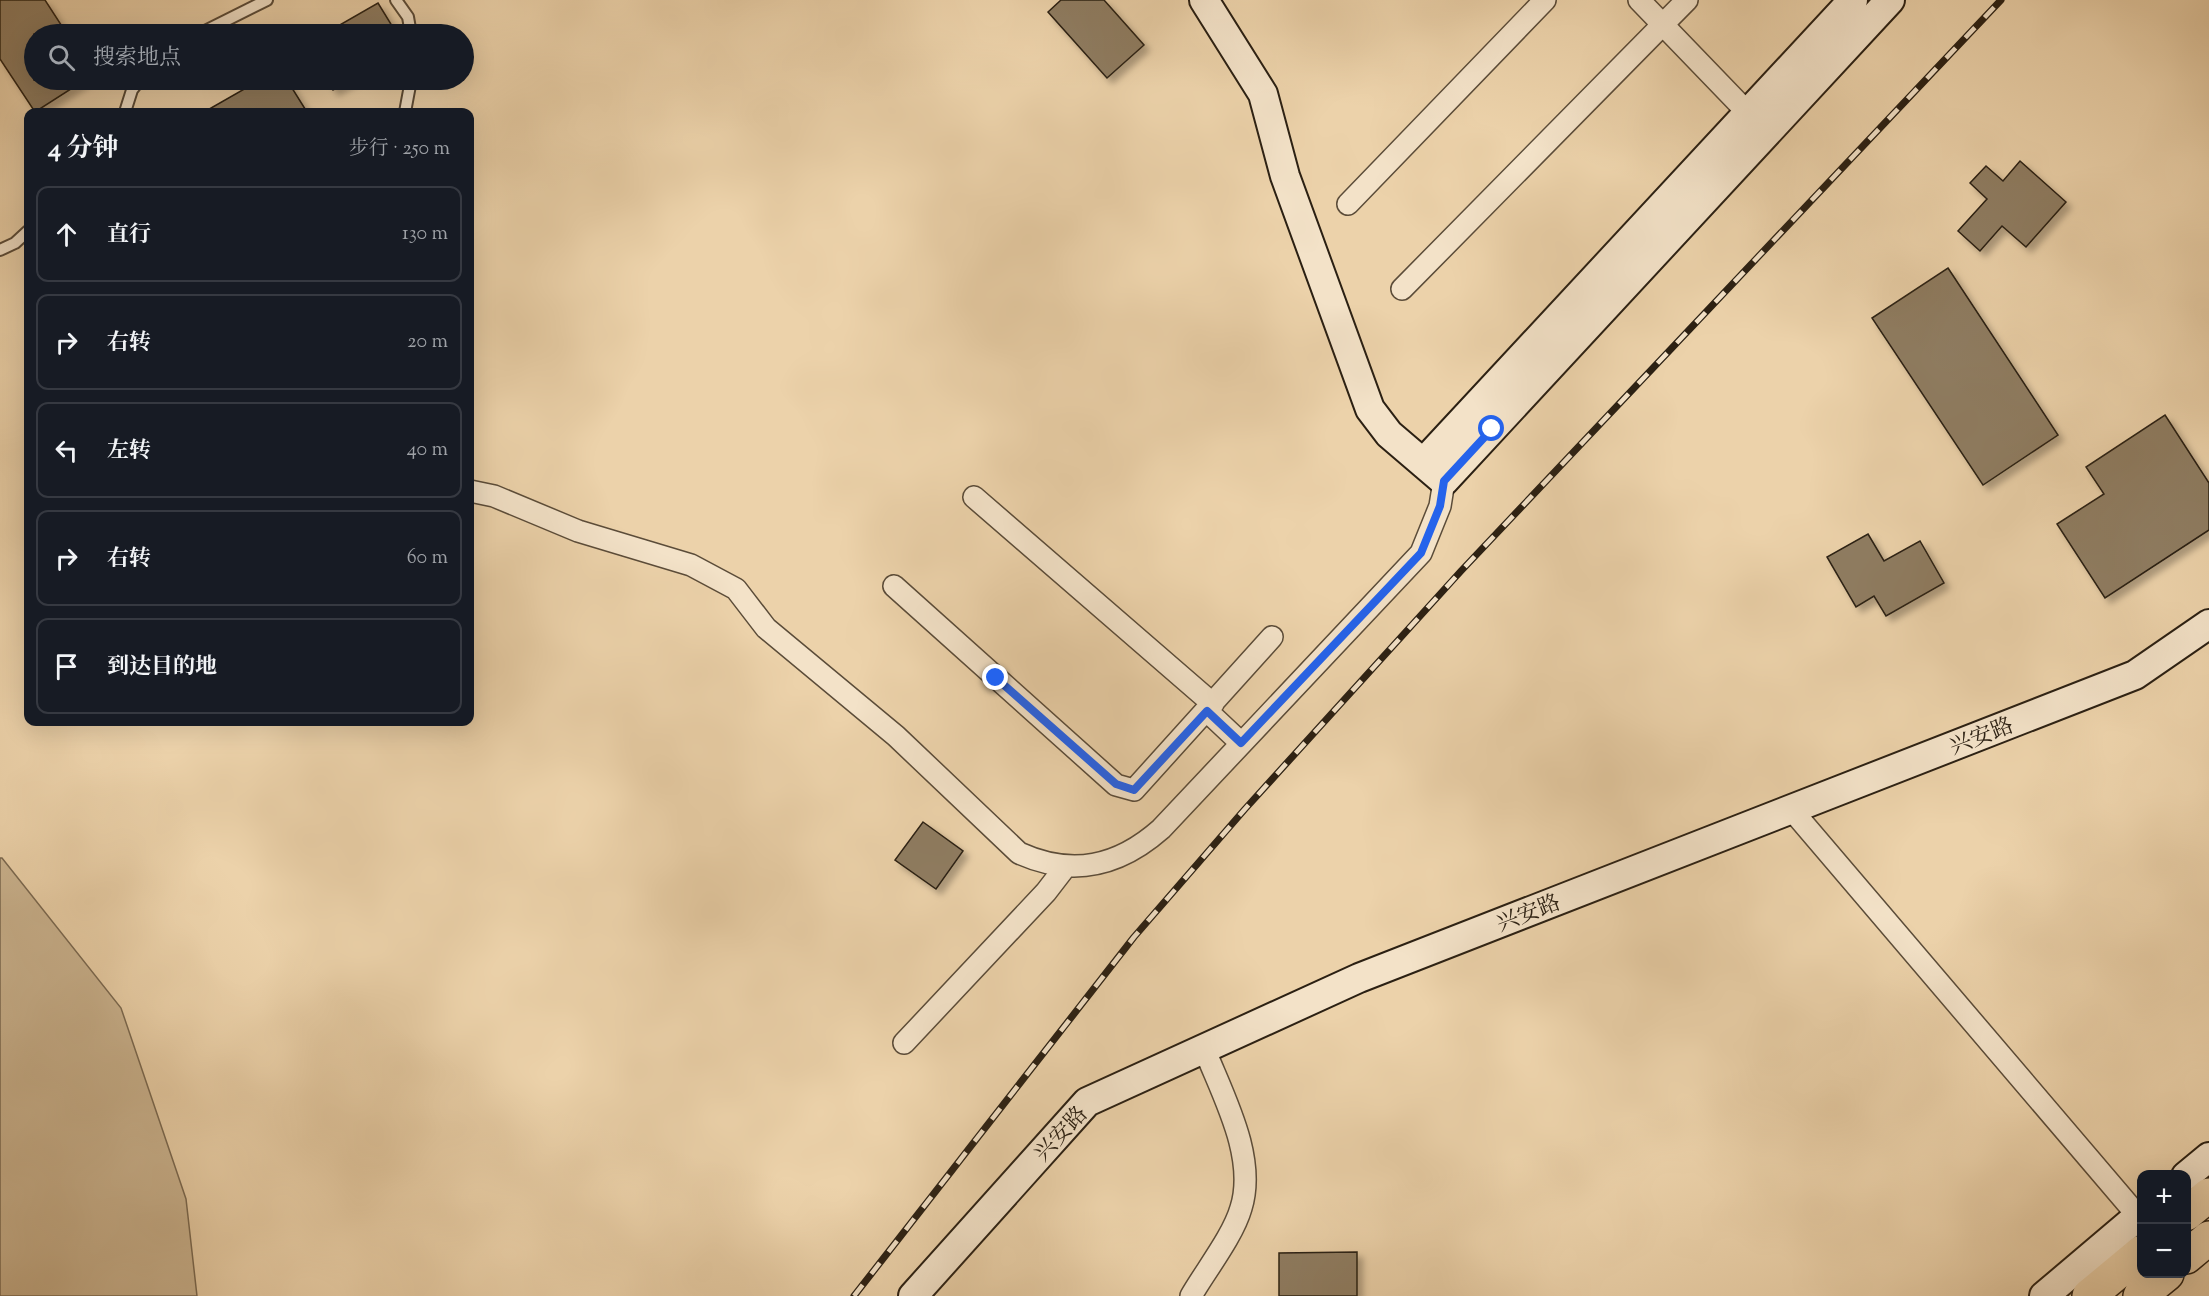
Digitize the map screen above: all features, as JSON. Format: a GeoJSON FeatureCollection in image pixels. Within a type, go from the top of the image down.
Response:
{"type":"FeatureCollection","features":[{"type":"Feature","properties":{"kind":"highway"},"geometry":{"type":"LineString","coordinates":[[2191,1211],[2209,1195]]}},
{"type":"Feature","properties":{"kind":"highway"},"geometry":{"type":"LineString","coordinates":[[2191,1254],[2209,1238]]}},
{"type":"Feature","properties":{"kind":"highway"},"geometry":{"type":"LineString","coordinates":[[2089,1296],[2137,1256]]}},
{"type":"Feature","properties":{"kind":"highway"},"geometry":{"type":"LineString","coordinates":[[2140,1296],[2162,1278]]}},
{"type":"Feature","properties":{"kind":"street"},"geometry":{"type":"LineString","coordinates":[[474,492],[494,496],[578,531],[691,565],[736,589],[766,628],[896,736],[1019,853],[1041,862],[1066,866],[1092,865],[1117,858],[1148,841],[1421,553],[1440,506],[1434,472],[1389,434],[1370,409],[1285,176],[1263,94],[1204,0]]}},
{"type":"Feature","properties":{"kind":"street"},"geometry":{"type":"LineString","coordinates":[[1348,204],[1545,0]]}},
{"type":"Feature","properties":{"kind":"street"},"geometry":{"type":"LineString","coordinates":[[1639,0],[1748,113]]}},
{"type":"Feature","properties":{"kind":"street"},"geometry":{"type":"LineString","coordinates":[[1402,289],[1687,0]]}},
{"type":"Feature","properties":{"kind":"street"},"geometry":{"type":"LineString","coordinates":[[1434,472],[1748,113],[1853,0]]}},
{"type":"Feature","properties":{"kind":"street"},"geometry":{"type":"LineString","coordinates":[[1434,472],[1890,0]]}},
{"type":"Feature","properties":{"kind":"street"},"geometry":{"type":"LineString","coordinates":[[974,496],[1210,708],[1241,743]]}},
{"type":"Feature","properties":{"kind":"street"},"geometry":{"type":"LineString","coordinates":[[894,586],[1116,784],[1134,790],[1272,637]]}},
{"type":"Feature","properties":{"kind":"street","name":"兴安路"},"geometry":{"type":"LineString","coordinates":[[913,1296],[1087,1102],[1359,978],[2135,675],[2209,624]]}},
{"type":"Feature","properties":{"kind":"street"},"geometry":{"type":"LineString","coordinates":[[1791,809],[2137,1212]]}},
{"type":"Feature","properties":{"kind":"street"},"geometry":{"type":"LineString","coordinates":[[904,1043],[979,966],[1046,892],[1066,866]]}},
{"type":"Feature","properties":{"kind":"street"},"geometry":{"type":"LineString","coordinates":[[1194,1294],[1235,1223],[1243,1202],[1246,1179],[1243,1148],[1204,1048]]}},
{"type":"Feature","properties":{"kind":"street"},"geometry":{"type":"LineString","coordinates":[[2191,1173],[2209,1157]]}},
{"type":"Feature","properties":{"kind":"street"},"geometry":{"type":"LineString","coordinates":[[2044,1296],[2137,1218]]}},
{"type":"Feature","properties":{"kind":"lane"},"geometry":{"type":"LineString","coordinates":[[218,24],[267,0]]}},
{"type":"Feature","properties":{"kind":"lane"},"geometry":{"type":"LineString","coordinates":[[396,0],[408,17],[409,24]]}},
{"type":"Feature","properties":{"kind":"lane"},"geometry":{"type":"LineString","coordinates":[[126,108],[132,90]]}},
{"type":"Feature","properties":{"kind":"lane"},"geometry":{"type":"LineString","coordinates":[[406,108],[409,90]]}},
{"type":"Feature","properties":{"kind":"lane"},"geometry":{"type":"LineString","coordinates":[[0,250],[15,243],[24,235]]}},
{"type":"Feature","properties":{"kind":"shaded area"},"geometry":{"type":"Polygon","coordinates":[[[0,858],[121,1008],[186,1199],[197,1296],[0,1296],[0,858]]]}},
{"type":"Feature","properties":{"kind":"building"},"geometry":{"type":"Polygon","coordinates":[[[0,0],[45,0],[61,24],[24,24],[24,90],[69,90],[41,108],[32,108],[0,59],[0,0]]]}},
{"type":"Feature","properties":{"kind":"building"},"geometry":{"type":"Polygon","coordinates":[[[1061,0],[1104,0],[1144,45],[1107,78],[1048,12],[1061,0]]]}},
{"type":"Feature","properties":{"kind":"building"},"geometry":{"type":"Polygon","coordinates":[[[378,3],[391,24],[341,24],[378,3]]]}},
{"type":"Feature","properties":{"kind":"building"},"geometry":{"type":"Polygon","coordinates":[[[242,90],[293,90],[304,108],[211,108],[242,90]]]}},
{"type":"Feature","properties":{"kind":"building"},"geometry":{"type":"Polygon","coordinates":[[[2020,161],[2066,202],[2026,247],[2002,226],[1980,251],[1958,231],[1987,199],[1970,183],[1986,166],[2003,181],[2020,161]]]}},
{"type":"Feature","properties":{"kind":"building"},"geometry":{"type":"Polygon","coordinates":[[[1948,268],[2058,435],[1983,485],[1872,318],[1948,268]]]}},
{"type":"Feature","properties":{"kind":"building"},"geometry":{"type":"Polygon","coordinates":[[[2165,415],[2209,483],[2209,530],[2105,598],[2057,524],[2104,494],[2086,467],[2165,415]]]}},
{"type":"Feature","properties":{"kind":"building"},"geometry":{"type":"Polygon","coordinates":[[[1868,534],[1884,561],[1920,541],[1944,583],[1886,616],[1874,596],[1856,607],[1827,557],[1868,534]]]}},
{"type":"Feature","properties":{"kind":"building"},"geometry":{"type":"Polygon","coordinates":[[[923,822],[963,851],[936,889],[895,860],[923,822]]]}},
{"type":"Feature","properties":{"kind":"building"},"geometry":{"type":"Polygon","coordinates":[[[1357,1252],[1357,1296],[1279,1296],[1279,1253],[1357,1252]]]}},
{"type":"Feature","properties":{"kind":"railway"},"geometry":{"type":"LineString","coordinates":[[854,1296],[1134,937],[1245,809],[1461,571],[2001,0]]}},
{"type":"Feature","properties":{"kind":"route"},"geometry":{"type":"LineString","coordinates":[[996,678],[1116,784],[1134,790],[1207,711],[1241,743],[1421,553],[1440,506],[1444,481],[1492,429]]}}]}
